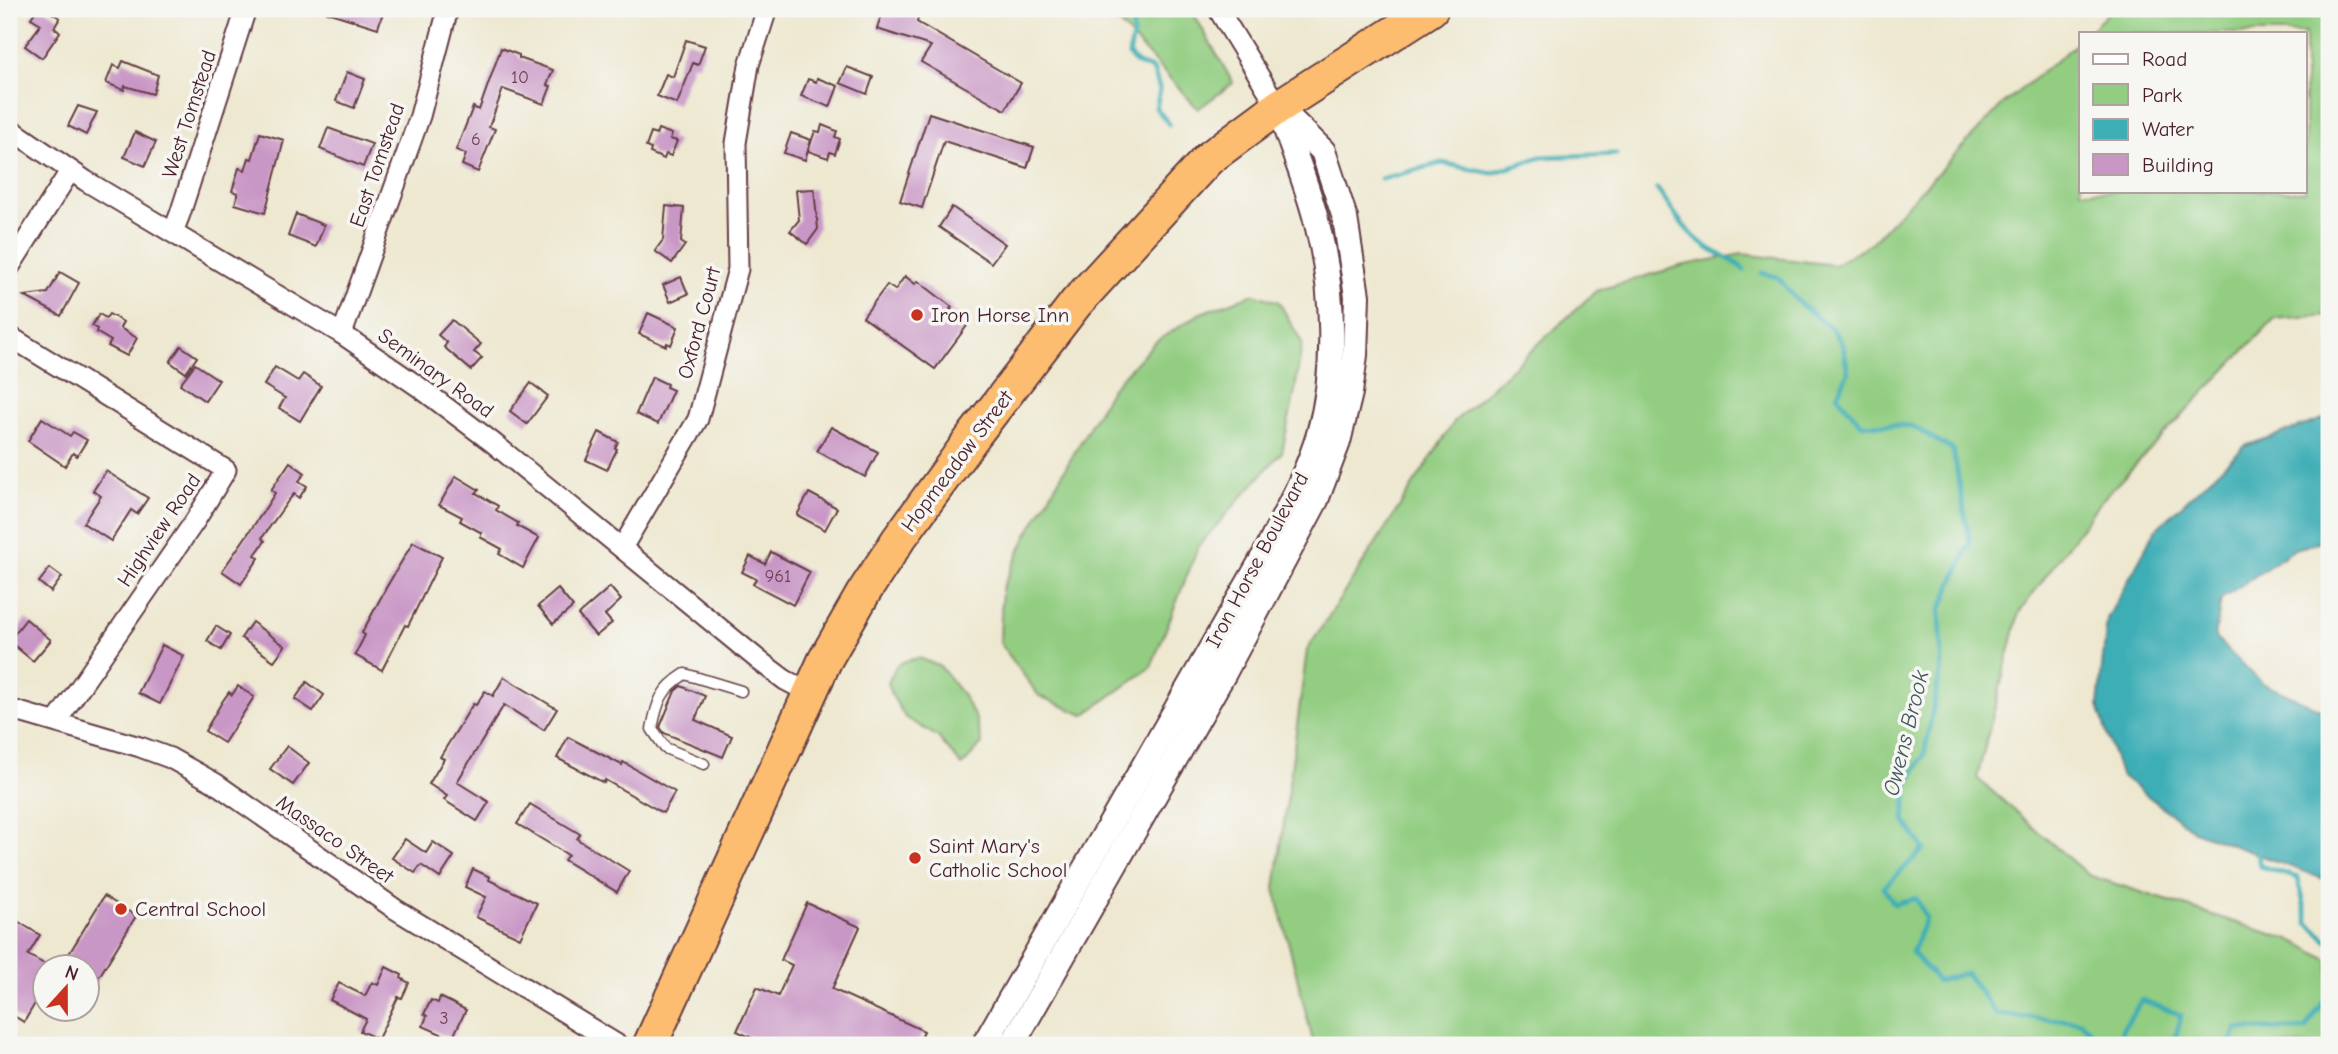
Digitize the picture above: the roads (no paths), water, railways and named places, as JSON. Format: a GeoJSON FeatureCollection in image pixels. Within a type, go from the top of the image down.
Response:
{"type":"FeatureCollection","features":[{"type":"Feature","properties":{"kind":"highway","name":"Hopmeadow Street"},"geometry":{"type":"LineString","coordinates":[[650,1045],[825,660],[898,540],[1076,303],[1208,159],[1278,107],[1431,9]]}},
{"type":"Feature","properties":{"kind":"street","name":"West Tomstead"},"geometry":{"type":"LineString","coordinates":[[173,232],[246,9]]}},
{"type":"Feature","properties":{"kind":"street","name":"East Tomstead"},"geometry":{"type":"LineString","coordinates":[[342,334],[420,116],[448,9]]}},
{"type":"Feature","properties":{"kind":"street","name":"Oxford Court"},"geometry":{"type":"LineString","coordinates":[[622,548],[698,419],[732,294],[738,269],[736,143],[748,65],[767,9]]}},
{"type":"Feature","properties":{"kind":"street"},"geometry":{"type":"LineString","coordinates":[[1218,9],[1278,107]]}},
{"type":"Feature","properties":{"kind":"street","name":"Iron Horse Boulevard"},"geometry":{"type":"LineString","coordinates":[[984,1045],[1267,551],[1296,492],[1318,436],[1328,379],[1332,333],[1327,274],[1318,227],[1278,107]]}},
{"type":"Feature","properties":{"kind":"street","name":"Iron Horse Boulevard"},"geometry":{"type":"LineString","coordinates":[[1012,1045],[1224,673],[1316,500],[1338,442],[1350,393],[1355,355],[1357,296],[1345,218],[1323,151],[1278,107]]}},
{"type":"Feature","properties":{"kind":"street","name":"Seminary Road"},"geometry":{"type":"LineString","coordinates":[[9,128],[70,171],[342,334],[492,442],[761,662],[785,680],[810,693]]}},
{"type":"Feature","properties":{"kind":"street"},"geometry":{"type":"LineString","coordinates":[[9,268],[70,171]]}},
{"type":"Feature","properties":{"kind":"street","name":"Highview Road"},"geometry":{"type":"LineString","coordinates":[[9,336],[226,470],[195,521],[56,722]]}},
{"type":"Feature","properties":{"kind":"street","name":"Massaco Street"},"geometry":{"type":"LineString","coordinates":[[9,709],[170,758],[215,783],[395,909],[618,1045]]}},
{"type":"Feature","properties":{"kind":"lane"},"geometry":{"type":"LineString","coordinates":[[704,764],[665,748],[652,729],[660,696],[685,674],[741,691]]}},
{"type":"Feature","properties":{"kind":"water"},"geometry":{"type":"Polygon","coordinates":[[[2329,417],[2329,540],[2295,549],[2221,599],[2215,638],[2262,683],[2329,713],[2329,881],[2194,831],[2120,775],[2098,706],[2107,619],[2156,529],[2245,446],[2329,417]]]}},
{"type":"Feature","properties":{"kind":"waterway","name":"Owens Brook"},"geometry":{"type":"LineString","coordinates":[[1122,9],[1133,25],[1129,55],[1137,64],[1153,69],[1160,90],[1156,108],[1169,124]]}},
{"type":"Feature","properties":{"kind":"waterway","name":"Owens Brook"},"geometry":{"type":"LineString","coordinates":[[1381,179],[1442,163],[1492,173],[1541,157],[1616,154]]}},
{"type":"Feature","properties":{"kind":"waterway","name":"Owens Brook"},"geometry":{"type":"LineString","coordinates":[[1657,189],[1692,235],[1744,270]]}},
{"type":"Feature","properties":{"kind":"waterway","name":"Owens Brook"},"geometry":{"type":"LineString","coordinates":[[1762,273],[1778,277],[1798,302],[1833,330],[1843,345],[1848,373],[1837,395],[1861,424],[1912,426],[1953,450],[1970,543],[1940,611],[1942,663],[1924,755],[1908,782],[1904,820],[1924,849],[1884,887],[1894,904],[1916,898],[1926,918],[1912,952],[1938,981],[1966,973],[1996,1014],[2081,1022],[2104,1045]]}},
{"type":"Feature","properties":{"kind":"waterway","name":"Owens Brook"},"geometry":{"type":"LineString","coordinates":[[2257,851],[2260,866],[2298,878],[2308,923],[2329,942]]}},
{"type":"Feature","properties":{"kind":"waterway","name":"Owens Brook"},"geometry":{"type":"LineString","coordinates":[[2230,1045],[2237,1029],[2305,1029],[2329,994]]}},
{"type":"Feature","properties":{"kind":"waterway","name":"Owens Brook"},"geometry":{"type":"LineString","coordinates":[[2120,1045],[2122,1030],[2142,1000],[2181,1015],[2174,1045]]}},
{"type":"Feature","properties":{"kind":"place","name":"Iron Horse Inn"},"geometry":{"type":"Point","coordinates":[917,315]}},
{"type":"Feature","properties":{"kind":"place","name":"Saint Mary's Catholic School"},"geometry":{"type":"Point","coordinates":[915,858]}},
{"type":"Feature","properties":{"kind":"place","name":"Central School"},"geometry":{"type":"Point","coordinates":[121,909]}}]}
